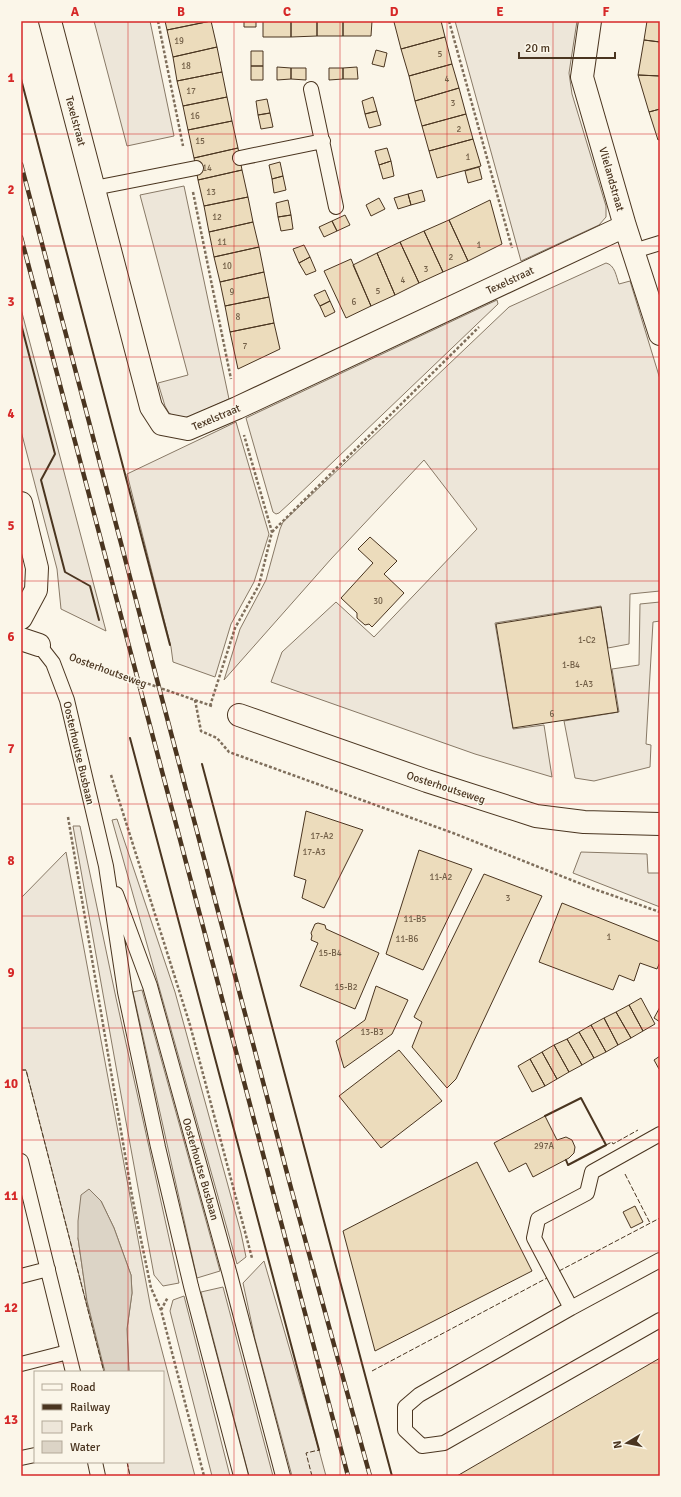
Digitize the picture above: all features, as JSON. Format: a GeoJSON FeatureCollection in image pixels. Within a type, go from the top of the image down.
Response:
{"type":"FeatureCollection","features":[{"type":"Feature","properties":{"kind":"street","name":"Texelstraat"},"geometry":{"type":"LineString","coordinates":[[50,21],[151,407],[162,424],[188,429],[237,408],[625,226]]}},
{"type":"Feature","properties":{"kind":"street","name":"Vlielandstraat"},"geometry":{"type":"LineString","coordinates":[[590,21],[582,77],[625,226],[660,334]]}},
{"type":"Feature","properties":{"kind":"street"},"geometry":{"type":"LineString","coordinates":[[21,503],[37,568],[36,590],[21,618]]}},
{"type":"Feature","properties":{"kind":"street","name":"Oosterhoutseweg"},"geometry":{"type":"LineString","coordinates":[[239,715],[427,781],[536,816],[584,822],[660,824]]}},
{"type":"Feature","properties":{"kind":"lane"},"geometry":{"type":"LineString","coordinates":[[311,89],[336,207]]}},
{"type":"Feature","properties":{"kind":"lane"},"geometry":{"type":"LineString","coordinates":[[240,158],[323,141]]}},
{"type":"Feature","properties":{"kind":"lane"},"geometry":{"type":"LineString","coordinates":[[94,188],[192,168]]}},
{"type":"Feature","properties":{"kind":"lane"},"geometry":{"type":"LineString","coordinates":[[634,251],[660,243]]}},
{"type":"Feature","properties":{"kind":"lane","name":"Oosterhoutse Busbaan"},"geometry":{"type":"LineString","coordinates":[[30,642],[53,663],[67,700],[106,866],[125,992],[158,1148],[191,1286],[241,1476]]}},
{"type":"Feature","properties":{"kind":"lane","name":"Oosterhoutse Busbaan"},"geometry":{"type":"LineString","coordinates":[[106,866],[150,986],[230,1275],[283,1476]]}},
{"type":"Feature","properties":{"kind":"lane"},"geometry":{"type":"LineString","coordinates":[[571,1308],[534,1238],[538,1219],[587,1193],[592,1172],[660,1134]]}},
{"type":"Feature","properties":{"kind":"lane"},"geometry":{"type":"LineString","coordinates":[[22,1165],[73,1371]]}},
{"type":"Feature","properties":{"kind":"lane"},"geometry":{"type":"LineString","coordinates":[[660,1260],[571,1308],[419,1395],[405,1407],[405,1430],[422,1446],[444,1443],[660,1320]]}},
{"type":"Feature","properties":{"kind":"lane"},"geometry":{"type":"LineString","coordinates":[[21,1276],[48,1269]]}},
{"type":"Feature","properties":{"kind":"lane"},"geometry":{"type":"LineString","coordinates":[[21,1364],[68,1352]]}},
{"type":"Feature","properties":{"kind":"lane"},"geometry":{"type":"LineString","coordinates":[[21,1458],[34,1454]]}},
{"type":"Feature","properties":{"kind":"lane"},"geometry":{"type":"LineString","coordinates":[[95,1463],[98,1476]]}},
{"type":"Feature","properties":{"kind":"path"},"geometry":{"type":"LineString","coordinates":[[158,21],[192,168],[237,408],[272,532],[259,585],[235,628],[210,706]]}},
{"type":"Feature","properties":{"kind":"path","name":"Oosterhoutseweg"},"geometry":{"type":"LineString","coordinates":[[30,642],[111,672],[195,700],[201,731],[217,738],[230,752],[453,833],[594,889],[660,912]]}},
{"type":"Feature","properties":{"kind":"path"},"geometry":{"type":"LineString","coordinates":[[67,814],[132,1196],[151,1288],[161,1310],[204,1476]]}},
{"type":"Feature","properties":{"kind":"green space"},"geometry":{"type":"Polygon","coordinates":[[[94,21],[150,21],[174,136],[127,146],[94,21]]]}},
{"type":"Feature","properties":{"kind":"green space"},"geometry":{"type":"Polygon","coordinates":[[[455,21],[577,21],[569,73],[572,94],[606,206],[606,217],[599,225],[521,261],[455,21]]]}},
{"type":"Feature","properties":{"kind":"green space"},"geometry":{"type":"Polygon","coordinates":[[[184,186],[229,399],[189,417],[178,419],[169,413],[165,406],[158,383],[188,375],[140,195],[184,186]]]}},
{"type":"Feature","properties":{"kind":"green space"},"geometry":{"type":"Polygon","coordinates":[[[606,263],[613,268],[619,284],[630,281],[660,379],[660,591],[630,594],[629,644],[608,648],[601,606],[495,623],[513,729],[544,725],[552,777],[475,754],[271,682],[282,652],[336,602],[374,637],[477,529],[424,460],[331,559],[224,680],[240,629],[266,580],[283,522],[509,307],[606,263]]]}},
{"type":"Feature","properties":{"kind":"green space"},"geometry":{"type":"Polygon","coordinates":[[[497,300],[498,304],[291,502],[279,513],[276,514],[273,512],[246,418],[497,300]]]}},
{"type":"Feature","properties":{"kind":"green space"},"geometry":{"type":"Polygon","coordinates":[[[21,309],[106,631],[61,609],[57,569],[21,431],[21,309]]]}},
{"type":"Feature","properties":{"kind":"green space"},"geometry":{"type":"Polygon","coordinates":[[[236,422],[269,534],[254,582],[231,624],[215,677],[173,662],[171,647],[127,474],[236,422]]]}},
{"type":"Feature","properties":{"kind":"green space"},"geometry":{"type":"Polygon","coordinates":[[[660,602],[660,621],[653,622],[646,744],[651,745],[650,767],[594,781],[575,778],[564,721],[619,712],[612,669],[639,665],[640,604],[660,602]]]}},
{"type":"Feature","properties":{"kind":"green space"},"geometry":{"type":"Polygon","coordinates":[[[117,819],[175,992],[241,1233],[246,1257],[237,1264],[112,820],[117,819]]]}},
{"type":"Feature","properties":{"kind":"green space"},"geometry":{"type":"Polygon","coordinates":[[[73,826],[80,826],[116,998],[179,1283],[163,1286],[154,1275],[73,826]]]}},
{"type":"Feature","properties":{"kind":"green space"},"geometry":{"type":"Polygon","coordinates":[[[66,852],[151,1309],[195,1476],[130,1476],[127,1463],[164,1463],[164,1371],[129,1371],[127,1329],[132,1293],[131,1275],[114,1228],[101,1201],[78,1238],[87,1301],[104,1371],[26,1070],[21,1070],[21,898],[66,852]]]}},
{"type":"Feature","properties":{"kind":"green space"},"geometry":{"type":"Polygon","coordinates":[[[581,852],[647,854],[648,873],[660,873],[660,907],[573,873],[581,852]]]}},
{"type":"Feature","properties":{"kind":"green space"},"geometry":{"type":"Polygon","coordinates":[[[142,990],[220,1271],[197,1278],[133,992],[142,990]]]}},
{"type":"Feature","properties":{"kind":"green space"},"geometry":{"type":"Polygon","coordinates":[[[264,1261],[326,1476],[292,1476],[255,1339],[243,1283],[264,1261]]]}},
{"type":"Feature","properties":{"kind":"green space"},"geometry":{"type":"Polygon","coordinates":[[[223,1287],[273,1476],[249,1476],[201,1292],[223,1287]]]}},
{"type":"Feature","properties":{"kind":"green space"},"geometry":{"type":"Polygon","coordinates":[[[184,1296],[230,1476],[212,1476],[170,1311],[173,1300],[184,1296]]]}},
{"type":"Feature","properties":{"kind":"water"},"geometry":{"type":"Polygon","coordinates":[[[89,1189],[101,1201],[114,1228],[131,1275],[132,1293],[127,1329],[129,1371],[105,1371],[87,1301],[78,1238],[81,1195],[89,1189]]]}},
{"type":"Feature","properties":{"kind":"building"},"geometry":{"type":"Polygon","coordinates":[[[165,21],[211,21],[167,30],[165,21]]]}},
{"type":"Feature","properties":{"kind":"building"},"geometry":{"type":"Polygon","coordinates":[[[211,21],[217,47],[173,57],[167,30],[211,21]]]}},
{"type":"Feature","properties":{"kind":"building"},"geometry":{"type":"Polygon","coordinates":[[[244,21],[256,21],[256,27],[244,27],[244,21]]]}},
{"type":"Feature","properties":{"kind":"building"},"geometry":{"type":"Polygon","coordinates":[[[263,21],[291,21],[291,37],[263,37],[263,21]]]}},
{"type":"Feature","properties":{"kind":"building"},"geometry":{"type":"Polygon","coordinates":[[[291,21],[317,21],[317,36],[291,37],[291,21]]]}},
{"type":"Feature","properties":{"kind":"building"},"geometry":{"type":"Polygon","coordinates":[[[317,21],[343,21],[343,36],[317,36],[317,21]]]}},
{"type":"Feature","properties":{"kind":"building"},"geometry":{"type":"Polygon","coordinates":[[[343,21],[372,21],[371,36],[343,36],[343,21]]]}},
{"type":"Feature","properties":{"kind":"building"},"geometry":{"type":"Polygon","coordinates":[[[441,21],[445,37],[401,49],[394,22],[441,21]]]}},
{"type":"Feature","properties":{"kind":"building"},"geometry":{"type":"Polygon","coordinates":[[[647,21],[660,21],[660,42],[644,40],[647,21]]]}},
{"type":"Feature","properties":{"kind":"building"},"geometry":{"type":"Polygon","coordinates":[[[445,37],[452,64],[409,76],[401,49],[445,37]]]}},
{"type":"Feature","properties":{"kind":"building"},"geometry":{"type":"Polygon","coordinates":[[[644,40],[660,42],[660,76],[638,75],[644,40]]]}},
{"type":"Feature","properties":{"kind":"building"},"geometry":{"type":"Polygon","coordinates":[[[217,47],[222,72],[177,81],[173,57],[217,47]]]}},
{"type":"Feature","properties":{"kind":"building"},"geometry":{"type":"Polygon","coordinates":[[[376,50],[387,53],[384,67],[372,64],[376,50]]]}},
{"type":"Feature","properties":{"kind":"building"},"geometry":{"type":"Polygon","coordinates":[[[251,51],[263,51],[263,66],[251,66],[251,51]]]}},
{"type":"Feature","properties":{"kind":"building"},"geometry":{"type":"Polygon","coordinates":[[[452,64],[459,88],[415,101],[409,76],[452,64]]]}},
{"type":"Feature","properties":{"kind":"building"},"geometry":{"type":"Polygon","coordinates":[[[251,66],[263,66],[263,80],[251,80],[251,66]]]}},
{"type":"Feature","properties":{"kind":"building"},"geometry":{"type":"Polygon","coordinates":[[[277,67],[291,68],[291,79],[277,80],[277,67]]]}},
{"type":"Feature","properties":{"kind":"building"},"geometry":{"type":"Polygon","coordinates":[[[357,67],[358,79],[343,79],[343,68],[357,67]]]}},
{"type":"Feature","properties":{"kind":"building"},"geometry":{"type":"Polygon","coordinates":[[[291,68],[306,68],[306,80],[291,79],[291,68]]]}},
{"type":"Feature","properties":{"kind":"building"},"geometry":{"type":"Polygon","coordinates":[[[329,68],[343,68],[343,79],[329,80],[329,68]]]}},
{"type":"Feature","properties":{"kind":"building"},"geometry":{"type":"Polygon","coordinates":[[[222,72],[227,97],[183,106],[177,81],[222,72]]]}},
{"type":"Feature","properties":{"kind":"building"},"geometry":{"type":"Polygon","coordinates":[[[638,75],[660,76],[660,109],[649,112],[638,75]]]}},
{"type":"Feature","properties":{"kind":"building"},"geometry":{"type":"Polygon","coordinates":[[[459,88],[466,114],[422,126],[415,101],[459,88]]]}},
{"type":"Feature","properties":{"kind":"building"},"geometry":{"type":"Polygon","coordinates":[[[227,97],[232,121],[188,130],[183,106],[227,97]]]}},
{"type":"Feature","properties":{"kind":"building"},"geometry":{"type":"Polygon","coordinates":[[[373,97],[377,111],[365,114],[362,101],[373,97]]]}},
{"type":"Feature","properties":{"kind":"building"},"geometry":{"type":"Polygon","coordinates":[[[267,99],[270,113],[258,115],[256,101],[267,99]]]}},
{"type":"Feature","properties":{"kind":"building"},"geometry":{"type":"Polygon","coordinates":[[[660,109],[660,139],[658,140],[649,112],[660,109]]]}},
{"type":"Feature","properties":{"kind":"building"},"geometry":{"type":"Polygon","coordinates":[[[377,111],[381,125],[369,128],[365,114],[377,111]]]}},
{"type":"Feature","properties":{"kind":"building"},"geometry":{"type":"Polygon","coordinates":[[[270,113],[273,127],[261,129],[258,115],[270,113]]]}},
{"type":"Feature","properties":{"kind":"building"},"geometry":{"type":"Polygon","coordinates":[[[466,114],[473,139],[429,151],[422,126],[466,114]]]}},
{"type":"Feature","properties":{"kind":"building"},"geometry":{"type":"Polygon","coordinates":[[[232,121],[238,148],[194,158],[188,130],[232,121]]]}},
{"type":"Feature","properties":{"kind":"building"},"geometry":{"type":"Polygon","coordinates":[[[473,139],[481,166],[437,178],[429,151],[473,139]]]}},
{"type":"Feature","properties":{"kind":"building"},"geometry":{"type":"Polygon","coordinates":[[[238,148],[242,170],[198,180],[194,158],[238,148]]]}},
{"type":"Feature","properties":{"kind":"building"},"geometry":{"type":"Polygon","coordinates":[[[387,148],[391,161],[379,165],[375,151],[387,148]]]}},
{"type":"Feature","properties":{"kind":"building"},"geometry":{"type":"Polygon","coordinates":[[[391,161],[394,176],[383,179],[379,165],[391,161]]]}},
{"type":"Feature","properties":{"kind":"building"},"geometry":{"type":"Polygon","coordinates":[[[280,162],[283,176],[272,179],[269,165],[280,162]]]}},
{"type":"Feature","properties":{"kind":"building"},"geometry":{"type":"Polygon","coordinates":[[[479,167],[482,179],[468,183],[465,171],[479,167]]]}},
{"type":"Feature","properties":{"kind":"building"},"geometry":{"type":"Polygon","coordinates":[[[242,170],[248,197],[204,206],[198,180],[242,170]]]}},
{"type":"Feature","properties":{"kind":"building"},"geometry":{"type":"Polygon","coordinates":[[[283,176],[286,190],[274,193],[272,179],[283,176]]]}},
{"type":"Feature","properties":{"kind":"building"},"geometry":{"type":"Polygon","coordinates":[[[422,190],[425,201],[411,205],[408,194],[422,190]]]}},
{"type":"Feature","properties":{"kind":"building"},"geometry":{"type":"Polygon","coordinates":[[[408,194],[411,205],[398,209],[394,198],[408,194]]]}},
{"type":"Feature","properties":{"kind":"building"},"geometry":{"type":"Polygon","coordinates":[[[248,197],[253,222],[209,232],[204,206],[248,197]]]}},
{"type":"Feature","properties":{"kind":"building"},"geometry":{"type":"Polygon","coordinates":[[[379,198],[385,209],[371,216],[366,205],[379,198]]]}},
{"type":"Feature","properties":{"kind":"building"},"geometry":{"type":"Polygon","coordinates":[[[288,200],[291,215],[278,217],[276,203],[288,200]]]}},
{"type":"Feature","properties":{"kind":"building"},"geometry":{"type":"Polygon","coordinates":[[[490,200],[502,244],[468,261],[449,220],[490,200]]]}},
{"type":"Feature","properties":{"kind":"building"},"geometry":{"type":"Polygon","coordinates":[[[291,215],[293,229],[281,231],[278,217],[291,215]]]}},
{"type":"Feature","properties":{"kind":"building"},"geometry":{"type":"Polygon","coordinates":[[[345,215],[350,225],[337,231],[332,221],[345,215]]]}},
{"type":"Feature","properties":{"kind":"building"},"geometry":{"type":"Polygon","coordinates":[[[449,220],[468,261],[443,272],[424,231],[449,220]]]}},
{"type":"Feature","properties":{"kind":"building"},"geometry":{"type":"Polygon","coordinates":[[[332,221],[337,231],[324,237],[319,227],[332,221]]]}},
{"type":"Feature","properties":{"kind":"building"},"geometry":{"type":"Polygon","coordinates":[[[253,222],[259,247],[214,257],[209,232],[253,222]]]}},
{"type":"Feature","properties":{"kind":"building"},"geometry":{"type":"Polygon","coordinates":[[[424,231],[443,272],[419,283],[400,242],[424,231]]]}},
{"type":"Feature","properties":{"kind":"building"},"geometry":{"type":"Polygon","coordinates":[[[400,242],[419,283],[395,295],[377,253],[400,242]]]}},
{"type":"Feature","properties":{"kind":"building"},"geometry":{"type":"Polygon","coordinates":[[[304,245],[310,257],[299,263],[293,249],[304,245]]]}},
{"type":"Feature","properties":{"kind":"building"},"geometry":{"type":"Polygon","coordinates":[[[259,247],[264,272],[220,282],[214,257],[259,247]]]}},
{"type":"Feature","properties":{"kind":"building"},"geometry":{"type":"Polygon","coordinates":[[[377,253],[395,295],[371,306],[353,265],[377,253]]]}},
{"type":"Feature","properties":{"kind":"building"},"geometry":{"type":"Polygon","coordinates":[[[310,257],[316,271],[306,275],[299,263],[310,257]]]}},
{"type":"Feature","properties":{"kind":"building"},"geometry":{"type":"Polygon","coordinates":[[[351,259],[371,306],[346,318],[324,271],[351,259]]]}},
{"type":"Feature","properties":{"kind":"building"},"geometry":{"type":"Polygon","coordinates":[[[264,272],[269,297],[225,306],[220,282],[264,272]]]}},
{"type":"Feature","properties":{"kind":"building"},"geometry":{"type":"Polygon","coordinates":[[[325,290],[330,301],[320,306],[314,295],[325,290]]]}},
{"type":"Feature","properties":{"kind":"building"},"geometry":{"type":"Polygon","coordinates":[[[269,297],[274,323],[230,332],[225,306],[269,297]]]}},
{"type":"Feature","properties":{"kind":"building"},"geometry":{"type":"Polygon","coordinates":[[[330,301],[335,312],[325,317],[320,306],[330,301]]]}},
{"type":"Feature","properties":{"kind":"building"},"geometry":{"type":"Polygon","coordinates":[[[274,323],[280,349],[238,369],[230,332],[274,323]]]}},
{"type":"Feature","properties":{"kind":"building"},"geometry":{"type":"Polygon","coordinates":[[[370,537],[397,561],[384,574],[404,593],[372,627],[369,624],[365,625],[357,618],[357,613],[341,598],[373,563],[358,549],[370,537]]]}},
{"type":"Feature","properties":{"kind":"building"},"geometry":{"type":"Polygon","coordinates":[[[601,607],[618,712],[513,728],[496,624],[601,607]]]}},
{"type":"Feature","properties":{"kind":"building"},"geometry":{"type":"Polygon","coordinates":[[[306,811],[363,830],[324,908],[302,898],[306,880],[294,876],[306,811]]]}},
{"type":"Feature","properties":{"kind":"building"},"geometry":{"type":"Polygon","coordinates":[[[419,850],[472,869],[423,970],[386,954],[419,850]]]}},
{"type":"Feature","properties":{"kind":"building"},"geometry":{"type":"Polygon","coordinates":[[[484,874],[542,896],[456,1079],[447,1088],[412,1047],[422,1022],[414,1017],[484,874]]]}},
{"type":"Feature","properties":{"kind":"building"},"geometry":{"type":"Polygon","coordinates":[[[562,903],[660,942],[660,962],[657,969],[640,963],[634,981],[619,975],[613,990],[539,962],[562,903]]]}},
{"type":"Feature","properties":{"kind":"building"},"geometry":{"type":"Polygon","coordinates":[[[318,923],[325,925],[326,929],[379,953],[355,1009],[300,986],[318,943],[311,940],[311,933],[315,924],[318,923]]]}},
{"type":"Feature","properties":{"kind":"building"},"geometry":{"type":"Polygon","coordinates":[[[376,986],[408,1000],[392,1034],[344,1068],[336,1041],[365,1020],[376,986]]]}},
{"type":"Feature","properties":{"kind":"building"},"geometry":{"type":"Polygon","coordinates":[[[641,998],[655,1024],[643,1031],[629,1005],[641,998]]]}},
{"type":"Feature","properties":{"kind":"building"},"geometry":{"type":"Polygon","coordinates":[[[629,1005],[643,1031],[631,1038],[616,1012],[629,1005]]]}},
{"type":"Feature","properties":{"kind":"building"},"geometry":{"type":"Polygon","coordinates":[[[660,1007],[660,1022],[654,1018],[660,1007]]]}},
{"type":"Feature","properties":{"kind":"building"},"geometry":{"type":"Polygon","coordinates":[[[616,1012],[631,1038],[618,1045],[604,1018],[616,1012]]]}},
{"type":"Feature","properties":{"kind":"building"},"geometry":{"type":"Polygon","coordinates":[[[604,1018],[618,1045],[606,1052],[591,1025],[604,1018]]]}},
{"type":"Feature","properties":{"kind":"building"},"geometry":{"type":"Polygon","coordinates":[[[591,1025],[606,1052],[594,1058],[579,1032],[591,1025]]]}},
{"type":"Feature","properties":{"kind":"building"},"geometry":{"type":"Polygon","coordinates":[[[579,1032],[594,1058],[582,1065],[567,1039],[579,1032]]]}},
{"type":"Feature","properties":{"kind":"building"},"geometry":{"type":"Polygon","coordinates":[[[567,1039],[582,1065],[569,1072],[554,1045],[567,1039]]]}},
{"type":"Feature","properties":{"kind":"building"},"geometry":{"type":"Polygon","coordinates":[[[554,1045],[569,1072],[557,1079],[542,1052],[554,1045]]]}},
{"type":"Feature","properties":{"kind":"building"},"geometry":{"type":"Polygon","coordinates":[[[399,1050],[442,1101],[381,1148],[339,1096],[399,1050]]]}},
{"type":"Feature","properties":{"kind":"building"},"geometry":{"type":"Polygon","coordinates":[[[542,1052],[557,1079],[545,1086],[530,1059],[542,1052]]]}},
{"type":"Feature","properties":{"kind":"building"},"geometry":{"type":"Polygon","coordinates":[[[660,1056],[660,1069],[659,1069],[654,1060],[660,1056]]]}},
{"type":"Feature","properties":{"kind":"building"},"geometry":{"type":"Polygon","coordinates":[[[530,1059],[545,1086],[532,1092],[518,1066],[530,1059]]]}},
{"type":"Feature","properties":{"kind":"building"},"geometry":{"type":"Polygon","coordinates":[[[545,1116],[557,1140],[566,1137],[572,1140],[575,1147],[574,1153],[569,1158],[533,1177],[526,1163],[509,1172],[494,1143],[545,1116]]]}},
{"type":"Feature","properties":{"kind":"building"},"geometry":{"type":"Polygon","coordinates":[[[477,1162],[532,1271],[375,1351],[343,1231],[477,1162]]]}},
{"type":"Feature","properties":{"kind":"building"},"geometry":{"type":"Polygon","coordinates":[[[635,1206],[643,1222],[631,1228],[623,1212],[635,1206]]]}},
{"type":"Feature","properties":{"kind":"building"},"geometry":{"type":"Polygon","coordinates":[[[660,1358],[660,1476],[457,1476],[660,1358]]]}},
{"type":"Feature","properties":{"kind":"railway"},"geometry":{"type":"LineString","coordinates":[[21,164],[291,1188],[370,1476]]}},
{"type":"Feature","properties":{"kind":"railway"},"geometry":{"type":"LineString","coordinates":[[21,237],[348,1476]]}},
{"type":"Feature","properties":{"kind":"fence"},"geometry":{"type":"LineString","coordinates":[[21,1070],[26,1070],[104,1371]]}},
{"type":"Feature","properties":{"kind":"fence"},"geometry":{"type":"LineString","coordinates":[[606,1145],[612,1142],[613,1144],[638,1130]]}},
{"type":"Feature","properties":{"kind":"fence"},"geometry":{"type":"LineString","coordinates":[[625,1174],[650,1223]]}},
{"type":"Feature","properties":{"kind":"fence"},"geometry":{"type":"LineString","coordinates":[[559,1271],[660,1218]]}},
{"type":"Feature","properties":{"kind":"fence"},"geometry":{"type":"LineString","coordinates":[[372,1371],[547,1278]]}},
{"type":"Feature","properties":{"kind":"fence"},"geometry":{"type":"LineString","coordinates":[[312,1476],[306,1453],[319,1450]]}},
{"type":"Feature","properties":{"kind":"fence"},"geometry":{"type":"LineString","coordinates":[[127,1463],[130,1476]]}},
{"type":"Feature","properties":{"kind":"wall"},"geometry":{"type":"LineString","coordinates":[[21,79],[170,645]]}},
{"type":"Feature","properties":{"kind":"wall"},"geometry":{"type":"LineString","coordinates":[[21,324],[55,454],[41,480],[65,572],[90,586],[99,620]]}},
{"type":"Feature","properties":{"kind":"wall"},"geometry":{"type":"LineString","coordinates":[[130,738],[319,1450]]}},
{"type":"Feature","properties":{"kind":"wall"},"geometry":{"type":"LineString","coordinates":[[202,764],[392,1476]]}},
{"type":"Feature","properties":{"kind":"wall"},"geometry":{"type":"LineString","coordinates":[[545,1116],[581,1098],[606,1145],[568,1165],[566,1160]]}}]}
